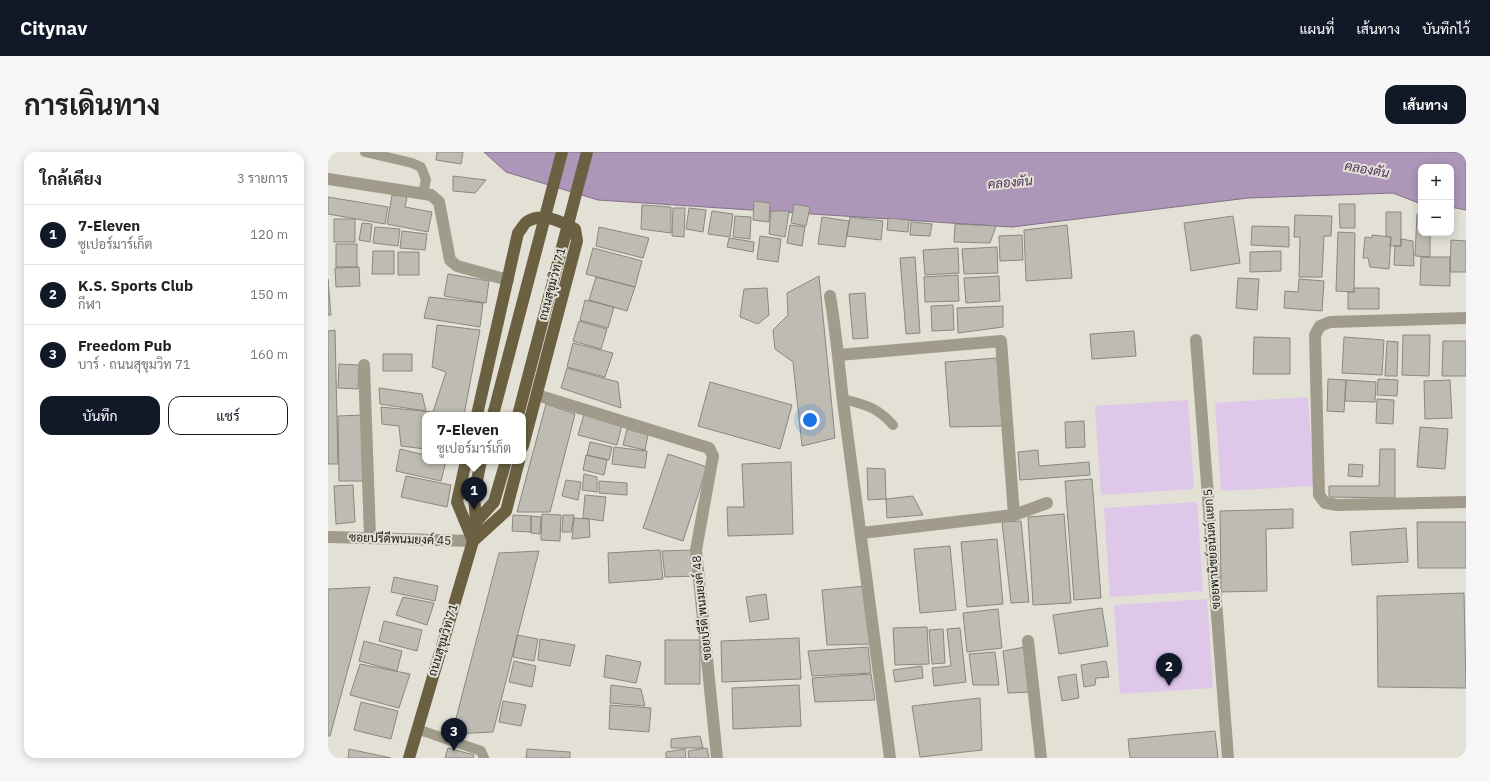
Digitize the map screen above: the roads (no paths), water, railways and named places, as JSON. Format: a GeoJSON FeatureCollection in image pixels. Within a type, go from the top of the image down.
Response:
{"type":"FeatureCollection","features":[{"type":"Feature","properties":{"kind":"main road","name":"ถนนสุขุมวิท 71"},"geometry":{"type":"LineString","coordinates":[[494,412],[562,152]]}},
{"type":"Feature","properties":{"kind":"main road","name":"ถนนสุขุมวิท 71"},"geometry":{"type":"LineString","coordinates":[[519,412],[587,152]]}},
{"type":"Feature","properties":{"kind":"main road"},"geometry":{"type":"LineString","coordinates":[[478,412],[518,233],[528,221],[543,217],[561,221],[575,229],[577,241],[526,435]]}},
{"type":"Feature","properties":{"kind":"main road"},"geometry":{"type":"LineString","coordinates":[[465,464],[457,502],[473,541],[506,511],[518,464]]}},
{"type":"Feature","properties":{"kind":"main road","name":"ถนนสุขุมวิท 71"},"geometry":{"type":"LineString","coordinates":[[410,758],[417,729],[473,541],[476,522],[474,495],[480,464]]}},
{"type":"Feature","properties":{"kind":"main road"},"geometry":{"type":"LineString","coordinates":[[476,522],[494,502],[505,464]]}},
{"type":"Feature","properties":{"kind":"street"},"geometry":{"type":"LineString","coordinates":[[328,179],[431,195],[439,202],[450,260],[457,266],[508,280]]}},
{"type":"Feature","properties":{"kind":"street"},"geometry":{"type":"LineString","coordinates":[[830,296],[839,355],[843,400],[862,533],[890,758]]}},
{"type":"Feature","properties":{"kind":"street"},"geometry":{"type":"LineString","coordinates":[[1466,318],[1330,322],[1320,326],[1315,335],[1320,495],[1325,503],[1338,505],[1466,502]]}},
{"type":"Feature","properties":{"kind":"street","name":"ซอยพานิชย์อนันต์ แยก 5"},"geometry":{"type":"LineString","coordinates":[[1196,340],[1228,758]]}},
{"type":"Feature","properties":{"kind":"street"},"geometry":{"type":"LineString","coordinates":[[839,355],[1001,341],[1014,515]]}},
{"type":"Feature","properties":{"kind":"street"},"geometry":{"type":"LineString","coordinates":[[364,365],[370,537]]}},
{"type":"Feature","properties":{"kind":"street","name":"ซอยปรีดี พนมยงค์ 48"},"geometry":{"type":"LineString","coordinates":[[537,394],[709,448],[711,451],[713,456],[696,550],[717,758]]}},
{"type":"Feature","properties":{"kind":"street"},"geometry":{"type":"LineString","coordinates":[[862,533],[1014,515],[1047,503]]}},
{"type":"Feature","properties":{"kind":"street","name":"ซอยปรีดีพนมยงค์ 45"},"geometry":{"type":"LineString","coordinates":[[328,537],[473,541]]}},
{"type":"Feature","properties":{"kind":"street"},"geometry":{"type":"LineString","coordinates":[[1028,641],[1041,758]]}},
{"type":"Feature","properties":{"kind":"lane"},"geometry":{"type":"LineString","coordinates":[[365,152],[412,162],[421,167],[426,180],[422,193]]}},
{"type":"Feature","properties":{"kind":"lane"},"geometry":{"type":"LineString","coordinates":[[843,400],[872,407],[884,414],[893,425]]}},
{"type":"Feature","properties":{"kind":"lane"},"geometry":{"type":"LineString","coordinates":[[417,729],[481,751],[484,758]]}},
{"type":"Feature","properties":{"kind":"water","name":"คลองตัน"},"geometry":{"type":"Polygon","coordinates":[[[484,152],[1466,152],[1466,210],[1454,208],[1454,164],[1418,164],[1418,203],[1393,193],[1248,198],[1012,227],[598,200],[506,172],[484,152]]]}},
{"type":"Feature","properties":{"kind":"place","name":"7-Eleven"},"geometry":{"type":"Point","coordinates":[474,510]}},
{"type":"Feature","properties":{"kind":"place","name":"K.S. Sports Club"},"geometry":{"type":"Point","coordinates":[1169,686]}},
{"type":"Feature","properties":{"kind":"place","name":"Freedom Pub"},"geometry":{"type":"Point","coordinates":[454,751]}}]}
